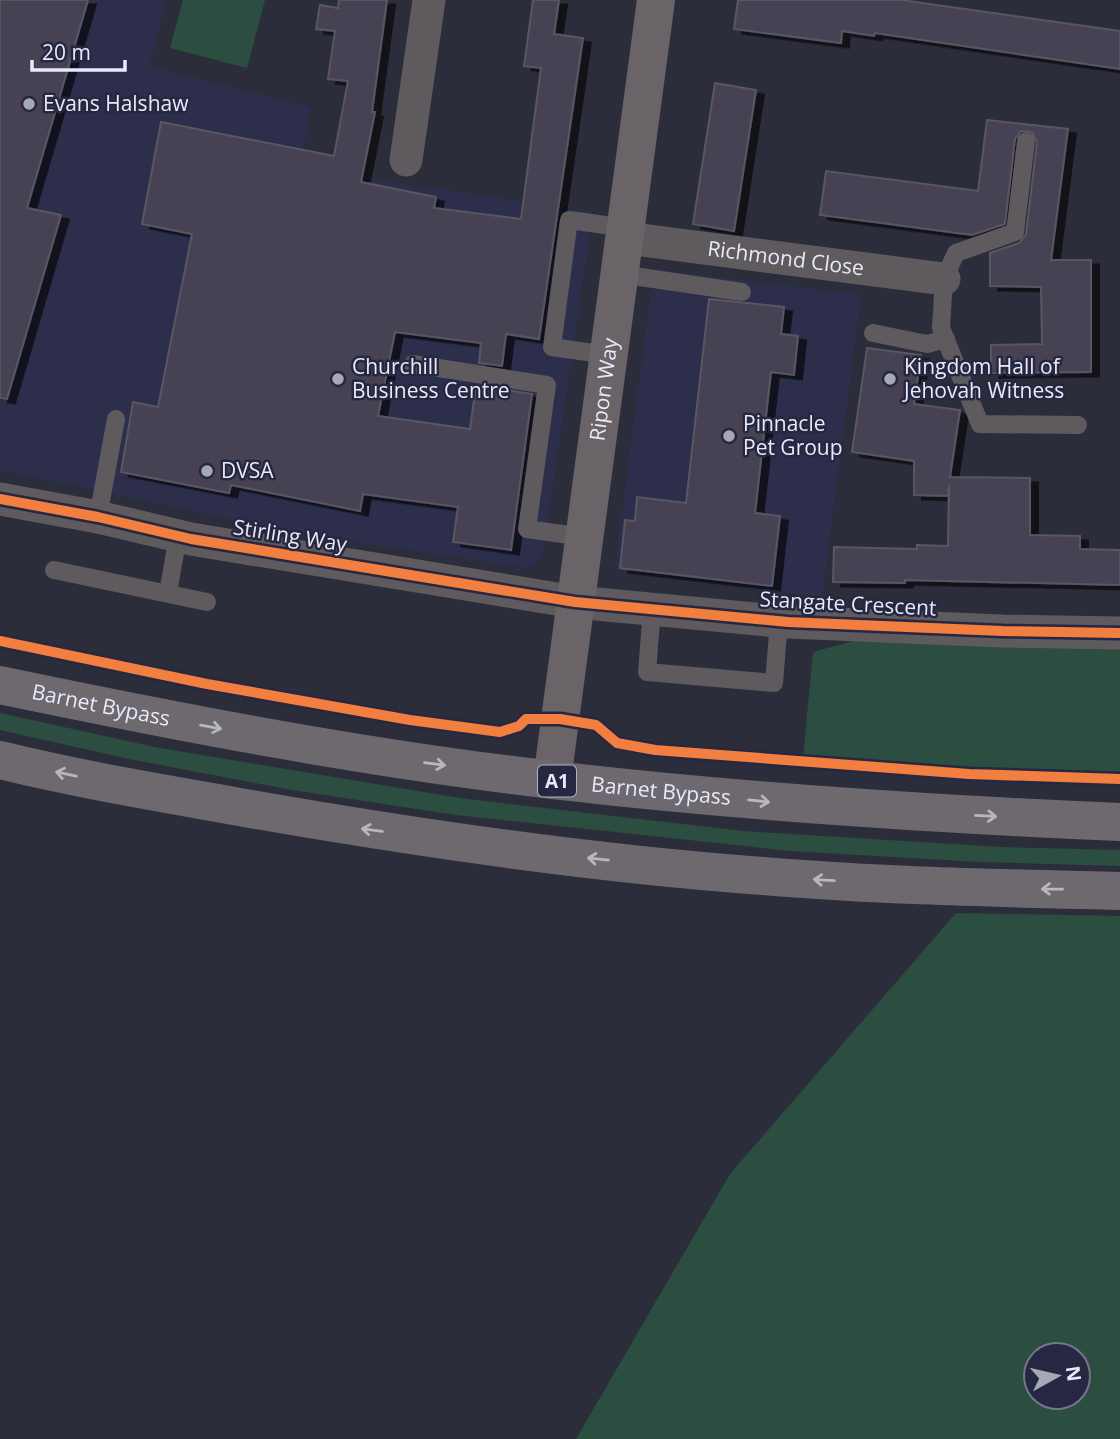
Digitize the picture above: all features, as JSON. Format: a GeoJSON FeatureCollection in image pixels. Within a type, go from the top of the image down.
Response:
{"type":"FeatureCollection","features":[{"type":"Feature","properties":{"kind":"highway","name":"Barnet Bypass"},"geometry":{"type":"LineString","coordinates":[[0,685],[138,714],[352,752],[552,780],[782,804],[1120,822]]}},
{"type":"Feature","properties":{"kind":"highway"},"geometry":{"type":"LineString","coordinates":[[0,761],[132,788],[357,828],[562,856],[776,877],[958,887],[1120,891]]}},
{"type":"Feature","properties":{"kind":"street"},"geometry":{"type":"LineString","coordinates":[[406,160],[429,0]]}},
{"type":"Feature","properties":{"kind":"street","name":"Ripon Way"},"geometry":{"type":"LineString","coordinates":[[552,780],[656,0]]}},
{"type":"Feature","properties":{"kind":"street","name":"Richmond Close"},"geometry":{"type":"LineString","coordinates":[[624,247],[944,279]]}},
{"type":"Feature","properties":{"kind":"street","name":"Stirling Way"},"geometry":{"type":"LineString","coordinates":[[0,499],[98,517],[178,536],[575,602]]}},
{"type":"Feature","properties":{"kind":"street","name":"Stangate Crescent"},"geometry":{"type":"LineString","coordinates":[[575,602],[779,621],[1002,631],[1120,632]]}},
{"type":"Feature","properties":{"kind":"lane"},"geometry":{"type":"LineString","coordinates":[[1026,141],[1015,232],[956,253],[944,279],[942,328],[980,424],[1078,425]]}},
{"type":"Feature","properties":{"kind":"lane"},"geometry":{"type":"LineString","coordinates":[[608,355],[552,348],[569,220],[624,247],[742,292]]}},
{"type":"Feature","properties":{"kind":"lane"},"geometry":{"type":"LineString","coordinates":[[873,333],[926,344],[946,339]]}},
{"type":"Feature","properties":{"kind":"lane"},"geometry":{"type":"LineString","coordinates":[[413,364],[547,385],[527,529],[584,537]]}},
{"type":"Feature","properties":{"kind":"lane"},"geometry":{"type":"LineString","coordinates":[[98,517],[116,419]]}},
{"type":"Feature","properties":{"kind":"lane"},"geometry":{"type":"LineString","coordinates":[[168,593],[178,536]]}},
{"type":"Feature","properties":{"kind":"lane"},"geometry":{"type":"LineString","coordinates":[[54,570],[207,602]]}},
{"type":"Feature","properties":{"kind":"lane"},"geometry":{"type":"LineString","coordinates":[[653,609],[647,672],[774,683],[779,621]]}},
{"type":"Feature","properties":{"kind":"shaded area"},"geometry":{"type":"Polygon","coordinates":[[[0,0],[167,0],[149,66],[311,107],[301,168],[593,212],[543,553],[531,568],[263,526],[0,470],[0,0]]]}},
{"type":"Feature","properties":{"kind":"shaded area"},"geometry":{"type":"Polygon","coordinates":[[[654,269],[861,295],[822,598],[614,571],[654,269]]]}},
{"type":"Feature","properties":{"kind":"green space"},"geometry":{"type":"Polygon","coordinates":[[[183,0],[265,0],[247,68],[170,48],[183,0]]]}},
{"type":"Feature","properties":{"kind":"green space"},"geometry":{"type":"Polygon","coordinates":[[[861,639],[1120,645],[1120,773],[919,766],[803,758],[813,652],[861,639]]]}},
{"type":"Feature","properties":{"kind":"green space"},"geometry":{"type":"Polygon","coordinates":[[[0,713],[159,748],[459,798],[743,831],[1001,847],[1120,850],[1120,866],[979,862],[791,851],[456,815],[292,790],[129,759],[0,730],[0,713]]]}},
{"type":"Feature","properties":{"kind":"green space"},"geometry":{"type":"Polygon","coordinates":[[[956,913],[1120,916],[1120,1439],[576,1439],[730,1174],[956,913]]]}},
{"type":"Feature","properties":{"kind":"building","name":"Evans Halshaw"},"geometry":{"type":"Polygon","coordinates":[[[0,0],[88,0],[27,208],[61,215],[7,399],[0,398],[0,0]]]}},
{"type":"Feature","properties":{"kind":"building"},"geometry":{"type":"Polygon","coordinates":[[[339,0],[387,0],[372,112],[375,112],[361,182],[436,197],[434,208],[521,219],[541,68],[524,66],[533,0],[559,0],[554,34],[583,38],[539,339],[506,334],[502,366],[479,363],[481,343],[395,332],[378,416],[470,429],[476,385],[532,394],[511,550],[453,542],[458,507],[363,494],[360,511],[231,485],[229,493],[121,472],[133,402],[158,407],[192,234],[142,224],[161,122],[334,156],[348,81],[328,79],[335,31],[316,29],[320,5],[338,8],[339,0]]]}},
{"type":"Feature","properties":{"kind":"building"},"geometry":{"type":"Polygon","coordinates":[[[738,0],[901,0],[1120,31],[1120,69],[875,33],[874,36],[842,31],[841,43],[734,29],[738,0]]]}},
{"type":"Feature","properties":{"kind":"building"},"geometry":{"type":"Polygon","coordinates":[[[715,83],[756,90],[734,231],[693,224],[715,83]]]}},
{"type":"Feature","properties":{"kind":"building"},"geometry":{"type":"Polygon","coordinates":[[[987,120],[1068,129],[1051,260],[1091,260],[1091,372],[991,373],[991,345],[1042,344],[1041,287],[990,286],[990,253],[1019,243],[1026,234],[1037,142],[1032,132],[1021,131],[1015,139],[1005,224],[972,235],[820,215],[826,171],[978,191],[987,120]]]}},
{"type":"Feature","properties":{"kind":"building","name":"Pinnacle Pet Group"},"geometry":{"type":"Polygon","coordinates":[[[709,299],[784,307],[781,334],[798,336],[794,375],[771,372],[755,513],[780,516],[772,586],[620,568],[625,520],[635,521],[637,497],[686,503],[709,299]]]}},
{"type":"Feature","properties":{"kind":"building"},"geometry":{"type":"Polygon","coordinates":[[[867,348],[921,355],[914,404],[960,410],[950,477],[1030,478],[1030,535],[1080,536],[1080,549],[1120,550],[1120,585],[905,580],[905,583],[833,582],[834,547],[917,549],[917,545],[948,546],[949,485],[948,496],[914,495],[914,461],[852,452],[867,348]]]}},
{"type":"Feature","properties":{"kind":"cycle path"},"geometry":{"type":"LineString","coordinates":[[0,499],[98,517],[191,539],[575,602],[788,622],[1120,633]]}},
{"type":"Feature","properties":{"kind":"cycle path"},"geometry":{"type":"LineString","coordinates":[[0,641],[207,684],[410,720],[500,732],[519,726],[526,719],[560,719],[596,725],[617,743],[655,750],[969,774],[1120,779]]}},
{"type":"Feature","properties":{"kind":"place","name":"Evans Halshaw"},"geometry":{"type":"Point","coordinates":[29,104]}},
{"type":"Feature","properties":{"kind":"place","name":"Churchill Business Centre"},"geometry":{"type":"Point","coordinates":[338,379]}},
{"type":"Feature","properties":{"kind":"place","name":"Kingdom Hall of Jehovah Witness"},"geometry":{"type":"Point","coordinates":[890,379]}},
{"type":"Feature","properties":{"kind":"place","name":"Pinnacle Pet Group"},"geometry":{"type":"Point","coordinates":[729,436]}},
{"type":"Feature","properties":{"kind":"place","name":"DVSA"},"geometry":{"type":"Point","coordinates":[207,471]}}]}
